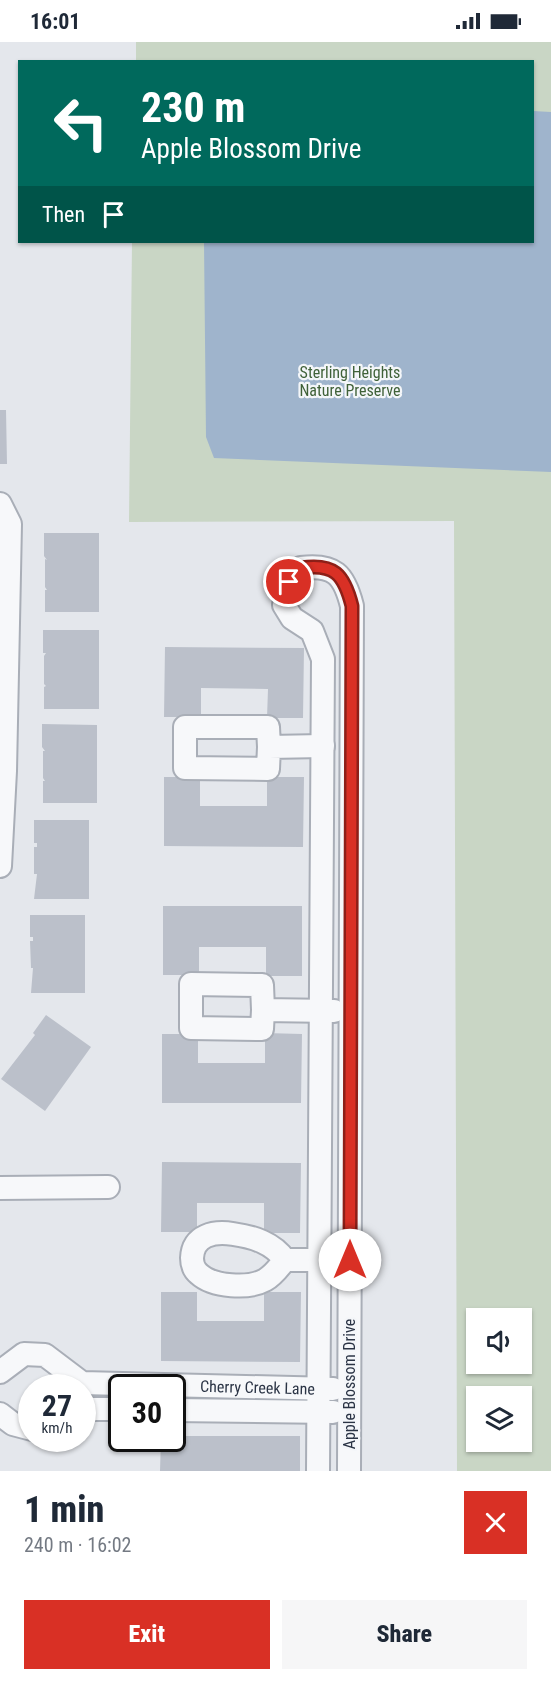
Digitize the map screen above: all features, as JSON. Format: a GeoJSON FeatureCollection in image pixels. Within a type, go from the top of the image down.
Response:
{"type":"FeatureCollection","features":[{"type":"Feature","properties":{"kind":"street"},"geometry":{"type":"LineString","coordinates":[[0,504],[10,524],[0,866]]}},
{"type":"Feature","properties":{"kind":"street","name":"Apple Blossom Drive"},"geometry":{"type":"LineString","coordinates":[[318,1471],[323,659],[312,631],[292,618],[284,605],[289,582],[301,568],[321,565],[336,574],[346,585],[352,606],[349,1471]]}},
{"type":"Feature","properties":{"kind":"street"},"geometry":{"type":"LineString","coordinates":[[269,747],[323,754],[351,764]]}},
{"type":"Feature","properties":{"kind":"street"},"geometry":{"type":"LineString","coordinates":[[322,897],[351,898]]}},
{"type":"Feature","properties":{"kind":"street"},"geometry":{"type":"LineString","coordinates":[[263,1010],[351,1011]]}},
{"type":"Feature","properties":{"kind":"street"},"geometry":{"type":"LineString","coordinates":[[320,1164],[350,1165]]}},
{"type":"Feature","properties":{"kind":"street"},"geometry":{"type":"LineString","coordinates":[[0,1188],[108,1187]]}},
{"type":"Feature","properties":{"kind":"street"},"geometry":{"type":"LineString","coordinates":[[285,1260],[350,1260]]}},
{"type":"Feature","properties":{"kind":"street","name":"Cherry Creek Lane"},"geometry":{"type":"LineString","coordinates":[[0,1372],[24,1354],[45,1355],[82,1383],[349,1389]]}},
{"type":"Feature","properties":{"kind":"street","name":"Cherry Creek Lane"},"geometry":{"type":"LineString","coordinates":[[186,1410],[349,1412]]}},
{"type":"Feature","properties":{"kind":"street"},"geometry":{"type":"LineString","coordinates":[[0,1414],[18,1425]]}},
{"type":"Feature","properties":{"kind":"green space","name":"Sterling Heights Nature Preserve"},"geometry":{"type":"Polygon","coordinates":[[[136,42],[551,42],[551,1471],[457,1471],[454,521],[129,522],[132,243],[534,243],[534,60],[136,60],[136,42]]]}},
{"type":"Feature","properties":{"kind":"water"},"geometry":{"type":"Polygon","coordinates":[[[534,111],[551,112],[551,472],[214,458],[206,437],[204,243],[534,243],[534,111]]]}},
{"type":"Feature","properties":{"kind":"building"},"geometry":{"type":"Polygon","coordinates":[[[0,410],[6,410],[7,464],[0,464],[0,410]]]}},
{"type":"Feature","properties":{"kind":"building"},"geometry":{"type":"Polygon","coordinates":[[[44,533],[99,533],[99,612],[45,612],[45,590],[47,590],[45,587],[45,559],[47,560],[44,556],[44,533]]]}},
{"type":"Feature","properties":{"kind":"building"},"geometry":{"type":"Polygon","coordinates":[[[43,630],[99,630],[99,709],[44,709],[44,687],[46,686],[44,684],[44,656],[46,653],[43,653],[43,630]]]}},
{"type":"Feature","properties":{"kind":"building"},"geometry":{"type":"Polygon","coordinates":[[[165,647],[304,648],[303,718],[267,718],[268,689],[201,688],[201,717],[164,717],[165,647]]]}},
{"type":"Feature","properties":{"kind":"building"},"geometry":{"type":"Polygon","coordinates":[[[42,724],[97,725],[97,803],[43,803],[43,781],[45,781],[43,751],[45,751],[42,747],[42,724]]]}},
{"type":"Feature","properties":{"kind":"building"},"geometry":{"type":"Polygon","coordinates":[[[164,777],[200,777],[200,806],[267,806],[267,777],[304,777],[303,847],[164,846],[164,777]]]}},
{"type":"Feature","properties":{"kind":"building"},"geometry":{"type":"Polygon","coordinates":[[[34,820],[89,820],[89,899],[34,899],[37,874],[34,874],[34,847],[37,847],[37,843],[34,843],[34,820]]]}},
{"type":"Feature","properties":{"kind":"building"},"geometry":{"type":"Polygon","coordinates":[[[163,906],[302,906],[302,976],[266,976],[266,947],[199,947],[199,975],[163,975],[163,906]]]}},
{"type":"Feature","properties":{"kind":"building"},"geometry":{"type":"Polygon","coordinates":[[[30,915],[85,915],[85,993],[31,993],[33,968],[31,968],[30,941],[33,941],[33,937],[30,937],[30,915]]]}},
{"type":"Feature","properties":{"kind":"building"},"geometry":{"type":"Polygon","coordinates":[[[46,1015],[91,1047],[45,1111],[1,1079],[35,1035],[33,1033],[46,1015]]]}},
{"type":"Feature","properties":{"kind":"building"},"geometry":{"type":"Polygon","coordinates":[[[265,1033],[302,1034],[301,1103],[162,1103],[162,1034],[198,1034],[198,1063],[265,1063],[265,1033]]]}},
{"type":"Feature","properties":{"kind":"building"},"geometry":{"type":"Polygon","coordinates":[[[162,1162],[301,1163],[300,1233],[264,1233],[264,1203],[197,1203],[197,1232],[161,1232],[162,1162]]]}},
{"type":"Feature","properties":{"kind":"building"},"geometry":{"type":"Polygon","coordinates":[[[161,1292],[197,1292],[197,1321],[264,1321],[264,1292],[301,1292],[300,1362],[161,1361],[161,1292]]]}},
{"type":"Feature","properties":{"kind":"building"},"geometry":{"type":"Polygon","coordinates":[[[186,1436],[300,1436],[300,1471],[160,1471],[161,1452],[186,1452],[186,1436]]]}},
{"type":"Feature","properties":{"kind":"route"},"geometry":{"type":"LineString","coordinates":[[289,582],[301,568],[321,565],[336,574],[346,585],[352,606],[350,1260]]}}]}
